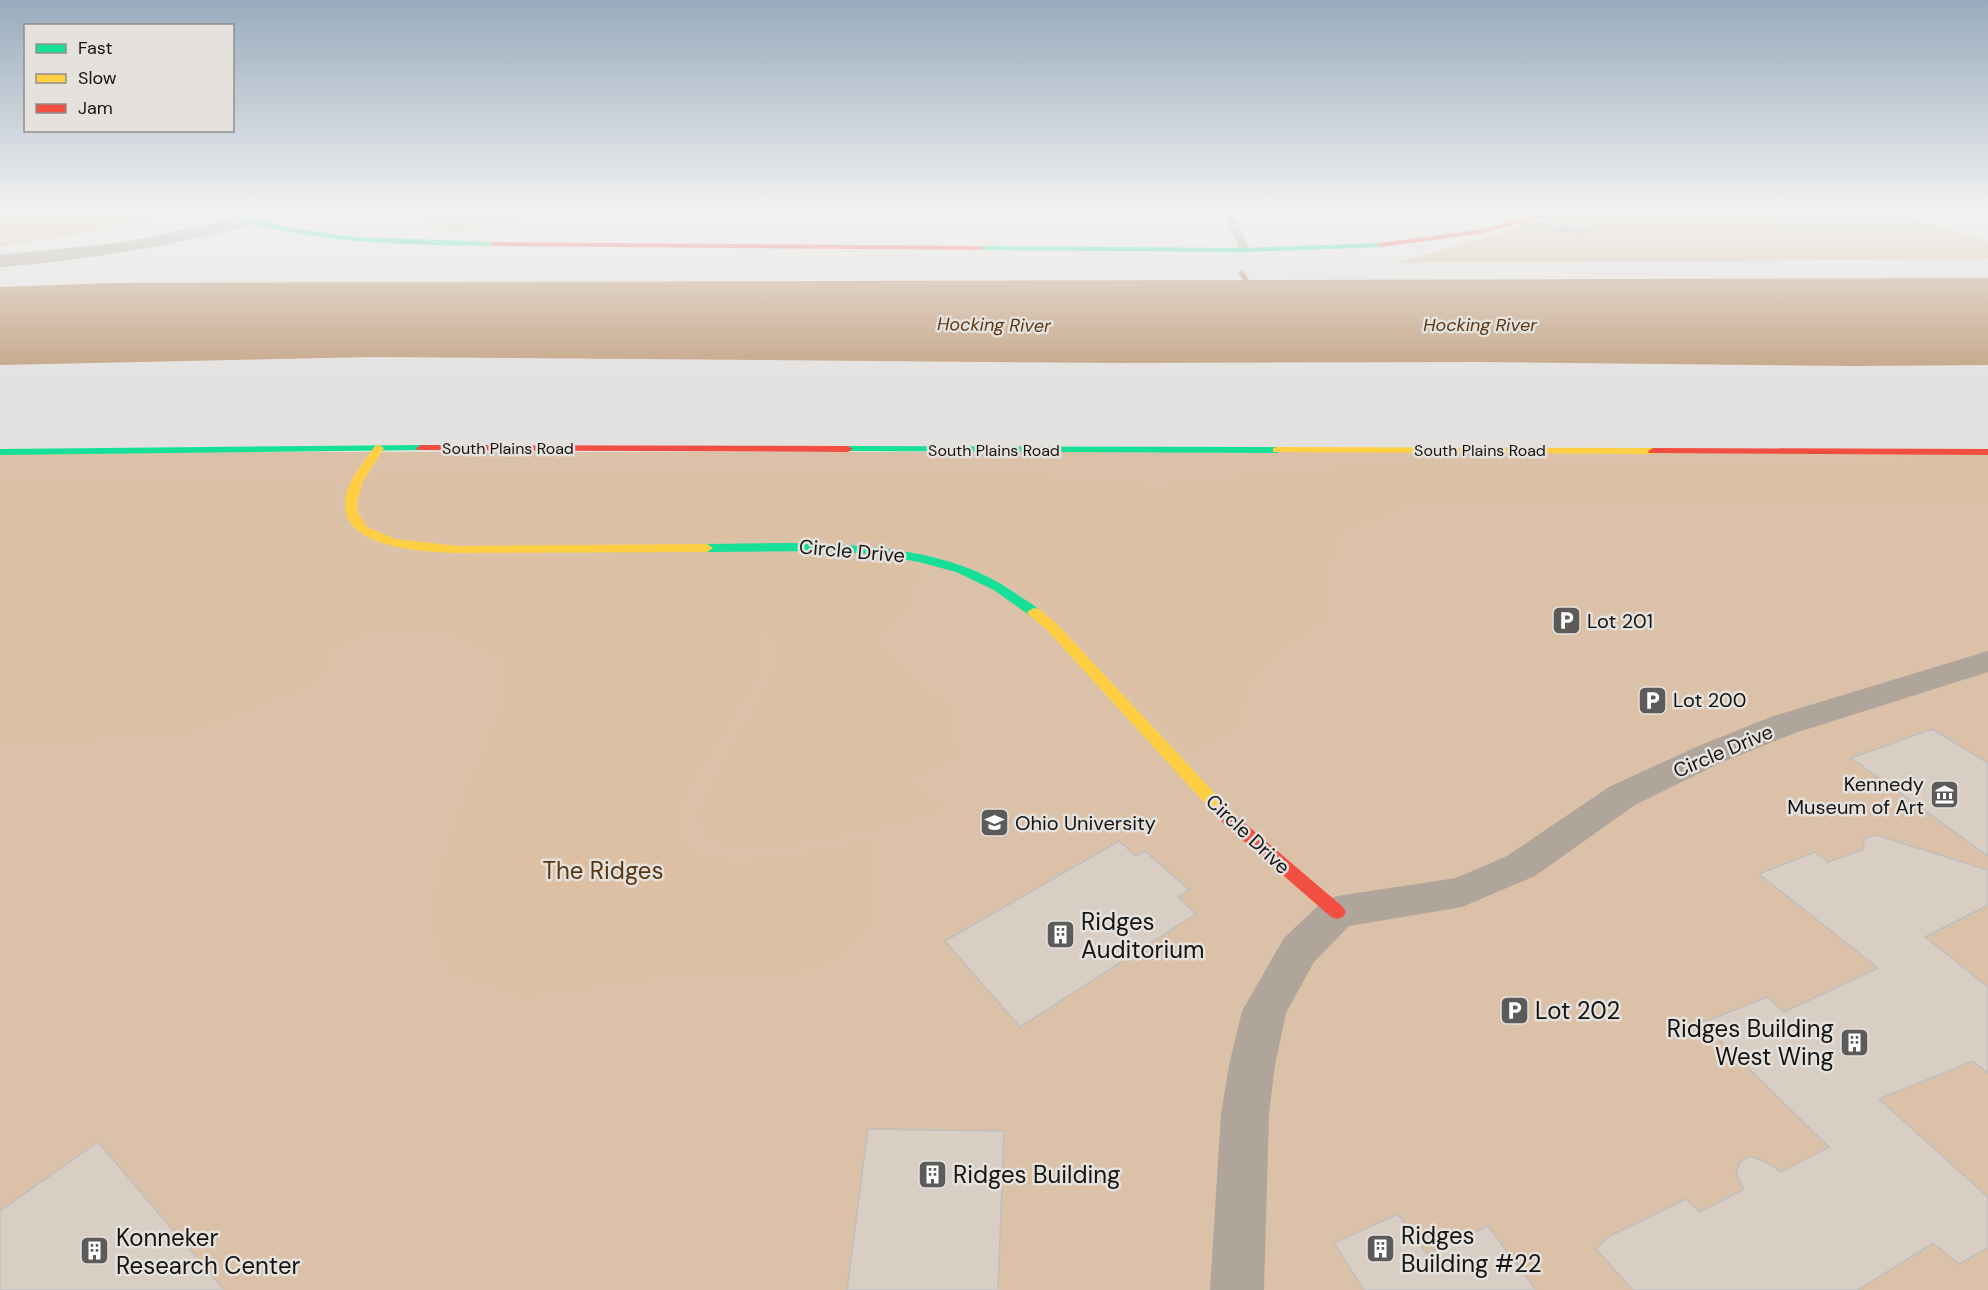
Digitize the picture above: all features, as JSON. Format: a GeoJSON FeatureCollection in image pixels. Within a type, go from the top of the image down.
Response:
{"type":"FeatureCollection","features":[{"type":"Feature","properties":{"kind":"street","name":"South Plains Road"},"geometry":{"type":"LineString","coordinates":[[0,452],[379,448],[1988,452]]}},
{"type":"Feature","properties":{"kind":"street","name":"Circle Drive"},"geometry":{"type":"LineString","coordinates":[[379,448],[357,479],[351,507],[356,523],[379,540],[421,547],[472,549],[845,547],[883,550],[914,556],[946,565],[996,586],[1026,605],[1051,626],[1239,830],[1337,912],[1462,892],[1521,866],[1622,796],[1708,755],[1794,722],[1988,661]]}},
{"type":"Feature","properties":{"kind":"street"},"geometry":{"type":"LineString","coordinates":[[1237,1290],[1245,1114],[1252,1065],[1264,1011],[1299,950],[1337,912]]}},
{"type":"Feature","properties":{"kind":"green space","name":"The Ridges"},"geometry":{"type":"Polygon","coordinates":[[[0,452],[1988,452],[1988,1290],[0,1290],[0,452]]]}},
{"type":"Feature","properties":{"kind":"green space"},"geometry":{"type":"Polygon","coordinates":[[[1988,463],[1988,498],[1417,497],[1331,534],[1321,620],[1280,645],[1243,689],[1238,725],[1186,749],[1046,605],[1000,577],[951,557],[899,545],[845,539],[414,538],[388,532],[365,520],[360,491],[366,479],[1039,479],[1158,489],[1292,473],[1539,466],[1988,463]]]}},
{"type":"Feature","properties":{"kind":"green space"},"geometry":{"type":"Polygon","coordinates":[[[319,481],[333,483],[336,513],[347,533],[366,546],[392,554],[438,557],[546,558],[807,557],[851,559],[916,570],[905,605],[872,639],[945,709],[955,753],[903,781],[941,808],[799,841],[742,845],[721,842],[705,832],[703,811],[713,786],[779,670],[783,653],[769,630],[760,624],[751,629],[757,639],[760,656],[754,677],[697,769],[675,812],[676,826],[685,848],[704,859],[733,865],[793,859],[865,844],[872,891],[865,928],[816,968],[668,973],[525,994],[450,970],[432,917],[447,860],[473,784],[506,705],[509,657],[447,627],[362,631],[326,649],[318,678],[190,729],[0,744],[0,483],[319,481]]]}},
{"type":"Feature","properties":{"kind":"water","name":"Hocking River"},"geometry":{"type":"Polygon","coordinates":[[[1988,278],[1988,365],[1481,362],[1125,363],[374,357],[0,365],[0,287],[112,283],[1988,278]]]}},
{"type":"Feature","properties":{"kind":"building","name":"Kennedy Museum of Art"},"geometry":{"type":"Polygon","coordinates":[[[1932,729],[1988,763],[1988,856],[1851,758],[1932,729]]]}},
{"type":"Feature","properties":{"kind":"building","name":"Ridges Building West Wing"},"geometry":{"type":"Polygon","coordinates":[[[1876,835],[1988,870],[1988,905],[1925,937],[1988,987],[1988,1073],[1973,1061],[1879,1099],[1988,1197],[1988,1248],[1959,1264],[1933,1243],[1858,1290],[1633,1290],[1596,1249],[1610,1236],[1686,1199],[1700,1212],[1744,1189],[1736,1174],[1740,1162],[1750,1156],[1766,1162],[1781,1172],[1829,1147],[1702,1023],[1767,997],[1784,1012],[1878,968],[1759,874],[1815,852],[1828,862],[1863,850],[1864,839],[1876,835]]]}},
{"type":"Feature","properties":{"kind":"building","name":"Ridges Auditorium"},"geometry":{"type":"Polygon","coordinates":[[[1119,841],[1136,856],[1145,851],[1189,890],[1178,897],[1196,914],[1020,1027],[945,941],[1119,841]]]}},
{"type":"Feature","properties":{"kind":"building","name":"Ridges Building"},"geometry":{"type":"Polygon","coordinates":[[[868,1129],[1004,1131],[998,1290],[847,1290],[868,1129]]]}},
{"type":"Feature","properties":{"kind":"building","name":"Konneker Research Center"},"geometry":{"type":"Polygon","coordinates":[[[98,1142],[224,1290],[0,1290],[0,1211],[98,1142]]]}},
{"type":"Feature","properties":{"kind":"building","name":"Ridges Building #22"},"geometry":{"type":"Polygon","coordinates":[[[1398,1214],[1427,1254],[1488,1226],[1536,1290],[1364,1290],[1334,1243],[1398,1214]]]}},
{"type":"Feature","properties":{"kind":"waterway"},"geometry":{"type":"LineString","coordinates":[[1241,273],[1252,288]]}},
{"type":"Feature","properties":{"kind":"traffic: fast"},"geometry":{"type":"LineString","coordinates":[[0,452],[421,448]]}},
{"type":"Feature","properties":{"kind":"traffic: fast"},"geometry":{"type":"LineString","coordinates":[[848,449],[1277,450]]}},
{"type":"Feature","properties":{"kind":"traffic: fast"},"geometry":{"type":"LineString","coordinates":[[707,548],[835,548],[878,551],[920,558],[960,570],[999,587],[1034,612]]}},
{"type":"Feature","properties":{"kind":"traffic: slow"},"geometry":{"type":"LineString","coordinates":[[379,448],[357,483],[351,503],[352,513],[356,522],[363,529],[392,542],[458,549],[707,548]]}},
{"type":"Feature","properties":{"kind":"traffic: slow"},"geometry":{"type":"LineString","coordinates":[[1277,450],[1653,451]]}},
{"type":"Feature","properties":{"kind":"traffic: slow"},"geometry":{"type":"LineString","coordinates":[[1034,612],[1051,626],[1228,818]]}},
{"type":"Feature","properties":{"kind":"traffic: jam"},"geometry":{"type":"LineString","coordinates":[[421,448],[848,449]]}},
{"type":"Feature","properties":{"kind":"traffic: jam"},"geometry":{"type":"LineString","coordinates":[[1653,451],[1988,452]]}},
{"type":"Feature","properties":{"kind":"traffic: jam"},"geometry":{"type":"LineString","coordinates":[[1228,818],[1337,912]]}},
{"type":"Feature","properties":{"kind":"place","name":"Lot 201"},"geometry":{"type":"Point","coordinates":[1566,621]}},
{"type":"Feature","properties":{"kind":"place","name":"Lot 200"},"geometry":{"type":"Point","coordinates":[1652,700]}},
{"type":"Feature","properties":{"kind":"place","name":"Kennedy Museum of Art"},"geometry":{"type":"Point","coordinates":[1945,795]}},
{"type":"Feature","properties":{"kind":"place","name":"Ohio University"},"geometry":{"type":"Point","coordinates":[994,823]}},
{"type":"Feature","properties":{"kind":"place","name":"Ridges Auditorium"},"geometry":{"type":"Point","coordinates":[1060,935]}},
{"type":"Feature","properties":{"kind":"place","name":"Lot 202"},"geometry":{"type":"Point","coordinates":[1514,1010]}},
{"type":"Feature","properties":{"kind":"place","name":"Ridges Building West Wing"},"geometry":{"type":"Point","coordinates":[1855,1042]}},
{"type":"Feature","properties":{"kind":"place","name":"Ridges Building"},"geometry":{"type":"Point","coordinates":[932,1174]}},
{"type":"Feature","properties":{"kind":"place","name":"Ridges Building #22"},"geometry":{"type":"Point","coordinates":[1380,1249]}},
{"type":"Feature","properties":{"kind":"place","name":"Konneker Research Center"},"geometry":{"type":"Point","coordinates":[95,1251]}}]}
